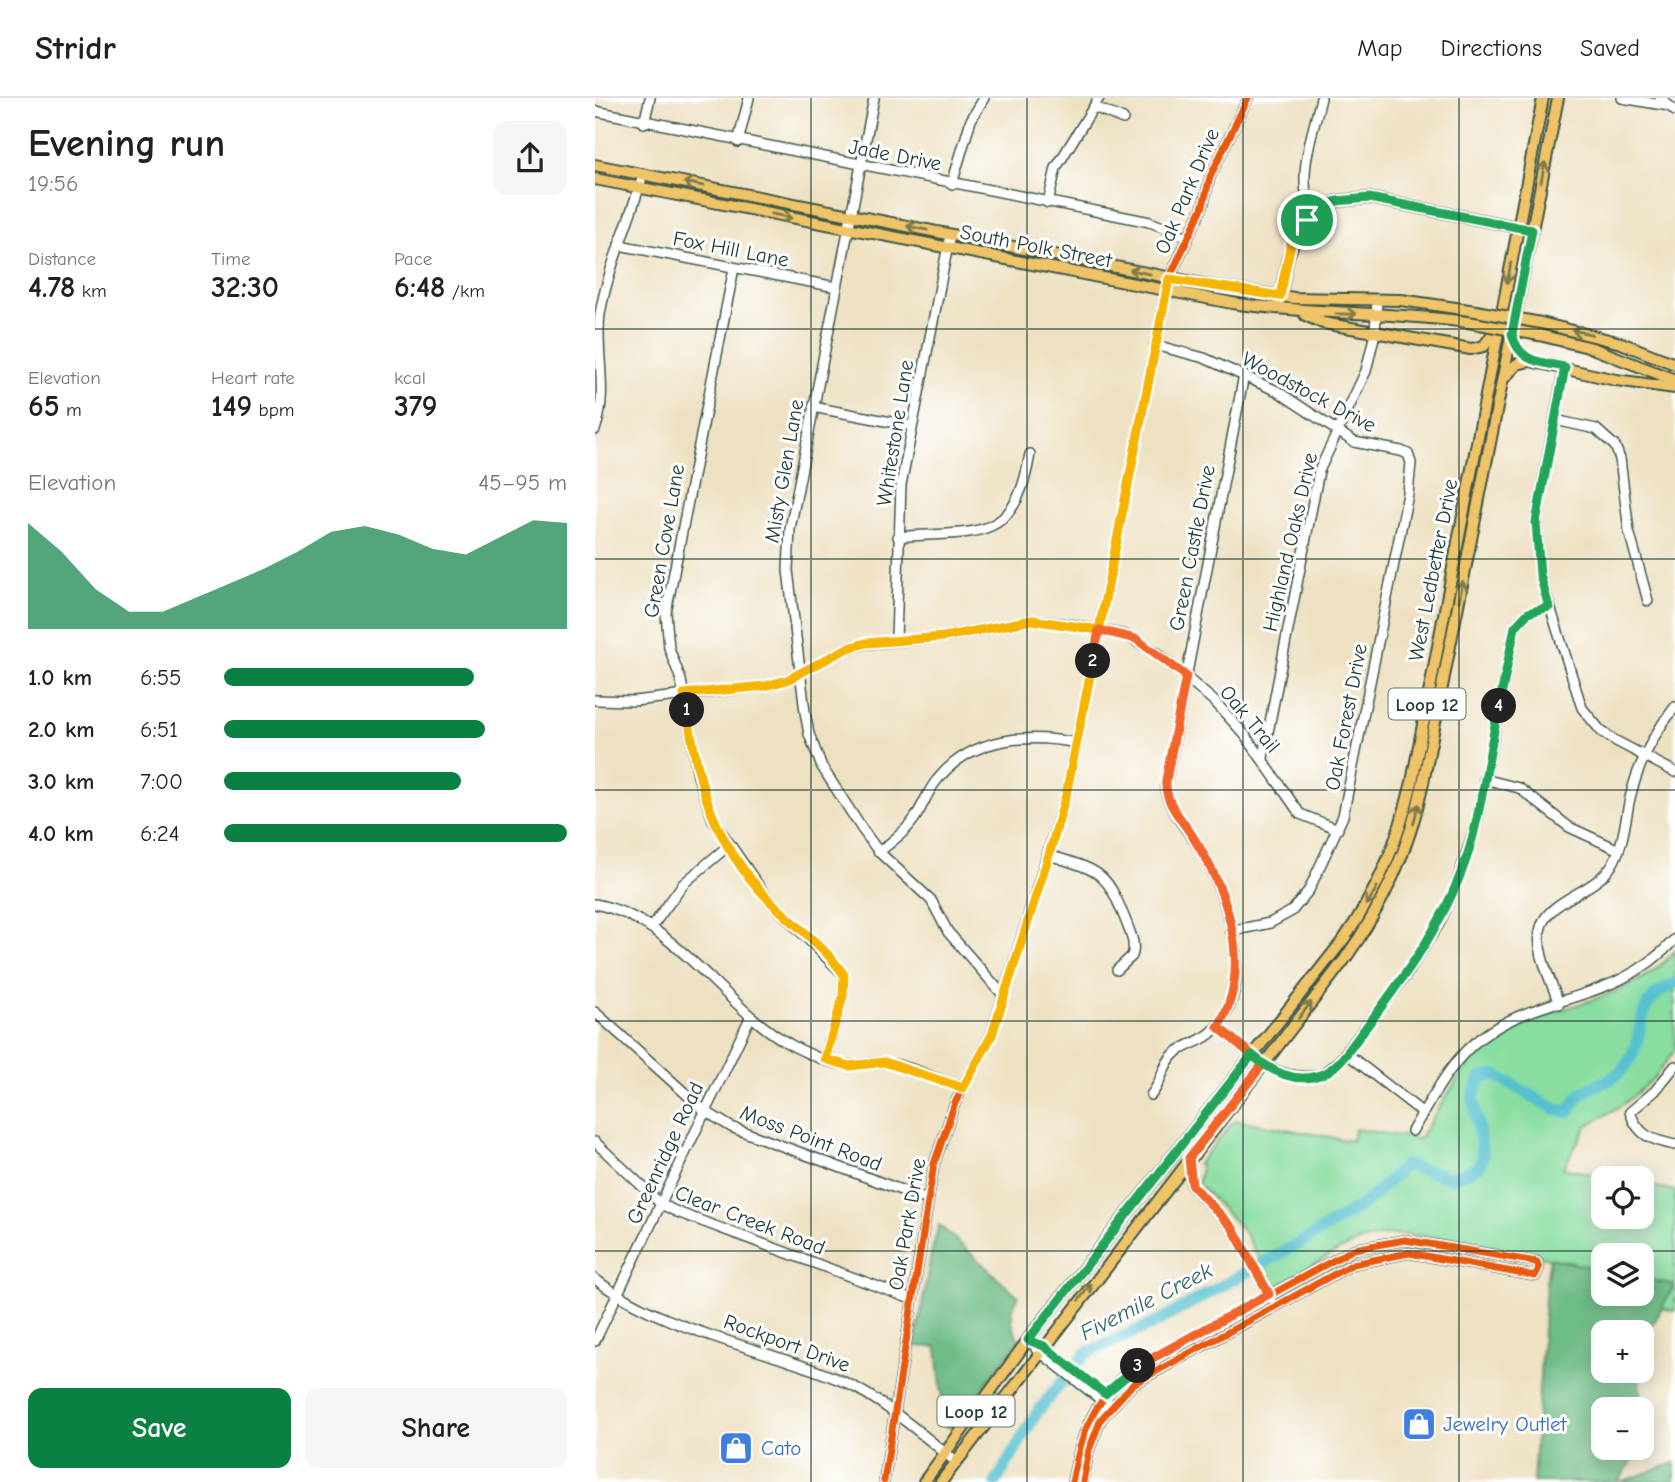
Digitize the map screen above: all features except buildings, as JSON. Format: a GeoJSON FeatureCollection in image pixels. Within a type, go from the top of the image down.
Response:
{"type":"FeatureCollection","features":[{"type":"Feature","properties":{"kind":"main road","name":"West Ledbetter Drive"},"geometry":{"type":"LineString","coordinates":[[924,1482],[1028,1340],[1344,939],[1368,903],[1399,833],[1417,783],[1473,463],[1543,98]]}},
{"type":"Feature","properties":{"kind":"main road","name":"West Ledbetter Drive"},"geometry":{"type":"LineString","coordinates":[[941,1482],[955,1461],[1046,1353],[1189,1158],[1374,918],[1400,864],[1486,466],[1558,98]]}},
{"type":"Feature","properties":{"kind":"main road","name":"South Polk Street"},"geometry":{"type":"LineString","coordinates":[[595,166],[1089,261],[1168,284],[1277,309],[1415,316],[1539,335],[1616,356],[1675,380]]}},
{"type":"Feature","properties":{"kind":"main road","name":"South Polk Street"},"geometry":{"type":"LineString","coordinates":[[595,179],[1086,275],[1280,296],[1377,299],[1476,311],[1541,323],[1621,343],[1675,364]]}},
{"type":"Feature","properties":{"kind":"main road"},"geometry":{"type":"LineString","coordinates":[[1277,309],[1291,243],[1314,213],[1337,201],[1369,198],[1532,230]]}},
{"type":"Feature","properties":{"kind":"main road"},"geometry":{"type":"LineString","coordinates":[[1086,275],[1089,261]]}},
{"type":"Feature","properties":{"kind":"main road"},"geometry":{"type":"LineString","coordinates":[[1300,312],[1323,323],[1471,349],[1481,356],[1489,377]]}},
{"type":"Feature","properties":{"kind":"main road"},"geometry":{"type":"LineString","coordinates":[[1375,333],[1394,320],[1415,316]]}},
{"type":"Feature","properties":{"kind":"main road"},"geometry":{"type":"LineString","coordinates":[[1471,349],[1489,342],[1500,319]]}},
{"type":"Feature","properties":{"kind":"main road"},"geometry":{"type":"LineString","coordinates":[[1512,334],[1519,353],[1530,360],[1601,374],[1616,380],[1675,388]]}},
{"type":"Feature","properties":{"kind":"main road"},"geometry":{"type":"LineString","coordinates":[[1601,374],[1611,371],[1621,343]]}},
{"type":"Feature","properties":{"kind":"main road"},"geometry":{"type":"LineString","coordinates":[[1503,380],[1517,364],[1530,360]]}},
{"type":"Feature","properties":{"kind":"main road"},"geometry":{"type":"LineString","coordinates":[[1473,463],[1486,466]]}},
{"type":"Feature","properties":{"kind":"street"},"geometry":{"type":"LineString","coordinates":[[645,123],[650,98]]}},
{"type":"Feature","properties":{"kind":"street"},"geometry":{"type":"LineString","coordinates":[[738,142],[749,98]]}},
{"type":"Feature","properties":{"kind":"street","name":"Misty Glen Lane"},"geometry":{"type":"LineString","coordinates":[[874,98],[787,550],[804,712],[815,751],[846,805],[879,852],[931,900],[948,932],[1004,996]]}},
{"type":"Feature","properties":{"kind":"street"},"geometry":{"type":"LineString","coordinates":[[951,184],[971,120],[984,98]]}},
{"type":"Feature","properties":{"kind":"street","name":"Oak Park Drive"},"geometry":{"type":"LineString","coordinates":[[884,1481],[911,1299],[940,1143],[963,1088],[985,1050],[1049,855],[1077,743],[1168,284],[1203,206],[1210,177],[1248,98]]}},
{"type":"Feature","properties":{"kind":"street"},"geometry":{"type":"LineString","coordinates":[[1314,213],[1306,199],[1305,182],[1321,98]]}},
{"type":"Feature","properties":{"kind":"street"},"geometry":{"type":"LineString","coordinates":[[1622,98],[1672,108]]}},
{"type":"Feature","properties":{"kind":"street"},"geometry":{"type":"LineString","coordinates":[[1660,98],[1672,108]]}},
{"type":"Feature","properties":{"kind":"street"},"geometry":{"type":"LineString","coordinates":[[1048,203],[1056,168],[1096,103],[1123,119]]}},
{"type":"Feature","properties":{"kind":"street","name":"Jade Drive"},"geometry":{"type":"LineString","coordinates":[[595,111],[738,142],[1150,222],[1188,237]]}},
{"type":"Feature","properties":{"kind":"street"},"geometry":{"type":"LineString","coordinates":[[595,430],[601,412],[597,338],[600,313],[643,174]]}},
{"type":"Feature","properties":{"kind":"street","name":"Whitestone Lane"},"geometry":{"type":"LineString","coordinates":[[895,639],[901,485],[950,235]]}},
{"type":"Feature","properties":{"kind":"street","name":"Fox Hill Lane"},"geometry":{"type":"LineString","coordinates":[[619,245],[836,287]]}},
{"type":"Feature","properties":{"kind":"street","name":"Green Cove Lane"},"geometry":{"type":"LineString","coordinates":[[734,268],[666,612],[669,648],[684,694],[704,799],[729,846],[767,898],[844,975],[843,996],[825,1059]]}},
{"type":"Feature","properties":{"kind":"street","name":"Highland Oaks Drive"},"geometry":{"type":"LineString","coordinates":[[1263,758],[1315,489],[1337,431],[1360,387],[1375,333],[1377,299]]}},
{"type":"Feature","properties":{"kind":"street","name":"Woodstock Drive"},"geometry":{"type":"LineString","coordinates":[[1155,345],[1182,351],[1244,375],[1287,397],[1361,445],[1408,454]]}},
{"type":"Feature","properties":{"kind":"street"},"geometry":{"type":"LineString","coordinates":[[1565,367],[1536,522],[1540,575],[1583,708],[1601,731],[1675,772]]}},
{"type":"Feature","properties":{"kind":"street","name":"Green Castle Drive"},"geometry":{"type":"LineString","coordinates":[[1218,1027],[1235,988],[1231,931],[1219,889],[1205,857],[1166,797],[1166,780],[1244,375]]}},
{"type":"Feature","properties":{"kind":"street"},"geometry":{"type":"LineString","coordinates":[[813,407],[912,426]]}},
{"type":"Feature","properties":{"kind":"street"},"geometry":{"type":"LineString","coordinates":[[1555,420],[1596,429],[1615,446],[1620,459],[1629,531],[1648,601]]}},
{"type":"Feature","properties":{"kind":"street"},"geometry":{"type":"LineString","coordinates":[[898,537],[980,530],[996,526],[1017,499],[1027,474],[1030,454]]}},
{"type":"Feature","properties":{"kind":"street","name":"Oak Forest Drive"},"geometry":{"type":"LineString","coordinates":[[1231,931],[1270,923],[1292,911],[1309,890],[1338,829],[1349,793],[1408,494],[1411,463],[1408,454]]}},
{"type":"Feature","properties":{"kind":"street"},"geometry":{"type":"LineString","coordinates":[[1151,1095],[1174,1054],[1209,1035],[1218,1027],[1263,1064],[1286,1075],[1311,1077],[1332,1069],[1346,1053],[1406,975],[1439,924],[1470,847],[1515,627],[1528,613],[1549,607]]}},
{"type":"Feature","properties":{"kind":"street","name":"Oak Trail"},"geometry":{"type":"LineString","coordinates":[[595,700],[634,701],[765,686],[800,673],[846,649],[895,639],[944,637],[1032,620],[1099,630],[1136,639],[1186,676],[1215,702],[1263,758],[1300,814],[1338,829]]}},
{"type":"Feature","properties":{"kind":"street"},"geometry":{"type":"LineString","coordinates":[[1559,1004],[1541,949],[1541,926],[1552,909],[1580,894],[1601,878],[1619,850],[1632,792],[1645,755],[1675,707]]}},
{"type":"Feature","properties":{"kind":"street"},"geometry":{"type":"LineString","coordinates":[[879,852],[905,831],[938,779],[960,760],[990,745],[1015,738],[1043,737],[1077,743]]}},
{"type":"Feature","properties":{"kind":"street"},"geometry":{"type":"LineString","coordinates":[[1484,779],[1519,788],[1569,827],[1619,850]]}},
{"type":"Feature","properties":{"kind":"street"},"geometry":{"type":"LineString","coordinates":[[650,928],[683,884],[729,846]]}},
{"type":"Feature","properties":{"kind":"street"},"geometry":{"type":"LineString","coordinates":[[1049,855],[1089,868],[1110,883],[1134,943],[1132,956],[1117,970]]}},
{"type":"Feature","properties":{"kind":"street"},"geometry":{"type":"LineString","coordinates":[[595,904],[618,910],[650,928],[675,947],[750,1018],[794,1046],[849,1066],[884,1062],[963,1088]]}},
{"type":"Feature","properties":{"kind":"street"},"geometry":{"type":"LineString","coordinates":[[1412,1131],[1464,1054],[1480,1038],[1516,1018],[1624,979],[1647,965],[1675,939]]}},
{"type":"Feature","properties":{"kind":"street","name":"Moss Point Road"},"geometry":{"type":"LineString","coordinates":[[595,1012],[705,1111],[754,1138],[928,1199]]}},
{"type":"Feature","properties":{"kind":"street","name":"Greenridge Road"},"geometry":{"type":"LineString","coordinates":[[595,1341],[750,1018]]}},
{"type":"Feature","properties":{"kind":"street"},"geometry":{"type":"LineString","coordinates":[[1346,1053],[1423,1113]]}},
{"type":"Feature","properties":{"kind":"street"},"geometry":{"type":"LineString","coordinates":[[1675,1066],[1655,1091],[1630,1112],[1634,1124],[1651,1140],[1675,1144]]}},
{"type":"Feature","properties":{"kind":"street","name":"Clear Creek Road"},"geometry":{"type":"LineString","coordinates":[[595,1142],[661,1204],[701,1223],[911,1299]]}},
{"type":"Feature","properties":{"kind":"street"},"geometry":{"type":"LineString","coordinates":[[1189,1158],[1192,1185],[1242,1242],[1275,1305]]}},
{"type":"Feature","properties":{"kind":"street"},"geometry":{"type":"LineString","coordinates":[[1072,1482],[1081,1437],[1100,1395],[1136,1367],[1354,1249],[1405,1240],[1537,1262],[1539,1268],[1535,1276],[1409,1254],[1389,1255],[1353,1264],[1145,1375],[1111,1405],[1095,1431],[1083,1482]]}},
{"type":"Feature","properties":{"kind":"street","name":"Rockport Drive"},"geometry":{"type":"LineString","coordinates":[[595,1279],[617,1295],[673,1320],[840,1380],[880,1403],[955,1461]]}},
{"type":"Feature","properties":{"kind":"street"},"geometry":{"type":"LineString","coordinates":[[1028,1340],[1111,1405]]}},
{"type":"Feature","properties":{"kind":"green space"},"geometry":{"type":"Polygon","coordinates":[[[1675,951],[1675,1050],[1653,1079],[1625,1103],[1587,1126],[1563,1168],[1591,1174],[1591,1229],[1654,1229],[1654,1187],[1675,1191],[1675,1311],[1651,1306],[1654,1306],[1654,1243],[1591,1243],[1591,1293],[1546,1284],[1550,1258],[1414,1235],[1363,1240],[1337,1251],[1275,1287],[1243,1230],[1198,1184],[1201,1167],[1198,1164],[1235,1120],[1352,1141],[1355,1129],[1419,1139],[1457,1080],[1493,1041],[1528,1022],[1638,981],[1658,968],[1675,951]]]}},
{"type":"Feature","properties":{"kind":"green space"},"geometry":{"type":"Polygon","coordinates":[[[939,1225],[1018,1296],[1012,1318],[1019,1340],[952,1428],[938,1423],[942,1397],[937,1347],[915,1346],[931,1254],[939,1225]]]}},
{"type":"Feature","properties":{"kind":"green space"},"geometry":{"type":"Polygon","coordinates":[[[1550,1258],[1591,1267],[1591,1306],[1654,1306],[1654,1281],[1674,1285],[1654,1322],[1654,1320],[1591,1320],[1591,1383],[1639,1383],[1640,1397],[1591,1397],[1591,1460],[1632,1460],[1618,1482],[1533,1482],[1550,1258]]]}},
{"type":"Feature","properties":{"kind":"green space"},"geometry":{"type":"Polygon","coordinates":[[[1675,1463],[1675,1482],[1620,1482],[1675,1463]]]}},
{"type":"Feature","properties":{"kind":"waterway","name":"Fivemile Creek"},"geometry":{"type":"LineString","coordinates":[[996,1482],[1038,1411],[1086,1353],[1155,1323],[1312,1236],[1368,1201],[1405,1165],[1453,1178],[1479,1166],[1483,1156],[1473,1097],[1481,1078],[1495,1075],[1555,1109],[1568,1112],[1582,1093],[1614,1077],[1624,1068],[1634,1050],[1642,1018],[1651,999],[1675,983]]}},
{"type":"Feature","properties":{"kind":"cycle path"},"geometry":{"type":"LineString","coordinates":[[884,1481],[934,1164],[955,1103],[991,1035],[1066,795],[1169,279],[1203,206],[1210,177],[1248,98]]}},
{"type":"Feature","properties":{"kind":"cycle path"},"geometry":{"type":"LineString","coordinates":[[1072,1482],[1088,1424],[1103,1399],[1125,1375],[1354,1249],[1405,1240],[1537,1262],[1539,1268],[1535,1276],[1409,1253],[1353,1264],[1133,1384],[1101,1419],[1089,1450],[1083,1482]]}},
{"type":"Feature","properties":{"kind":"place","name":"Jewelry Outlet"},"geometry":{"type":"Point","coordinates":[1419,1424]}},
{"type":"Feature","properties":{"kind":"place","name":"Cato"},"geometry":{"type":"Point","coordinates":[736,1448]}},
{"type":"Feature","properties":{"kind":"route"},"geometry":{"type":"LineString","coordinates":[[1307,220],[1291,243],[1280,296],[1169,279],[1099,630],[1032,620],[944,637],[866,643],[846,649],[787,680],[755,688],[684,694],[698,776],[713,820],[767,898],[838,966],[844,975],[843,996],[825,1059],[849,1066],[884,1062],[963,1088],[992,1035],[1049,855],[1066,795],[1099,630],[1136,639],[1186,676],[1166,780],[1166,797],[1205,857],[1228,916],[1235,954],[1235,988],[1226,1014],[1218,1027],[1263,1064],[1189,1158],[1190,1180],[1195,1190],[1232,1227],[1269,1294],[1136,1367],[1105,1394],[1044,1346],[1028,1340],[1252,1055],[1263,1064],[1268,1069],[1274,1072],[1299,1077],[1321,1075],[1339,1061],[1406,975],[1439,924],[1470,847],[1515,627],[1521,617],[1549,607],[1536,550],[1536,522],[1565,367],[1524,357],[1519,353],[1512,334],[1532,230],[1369,198],[1337,201],[1324,206],[1307,220]]}}]}
